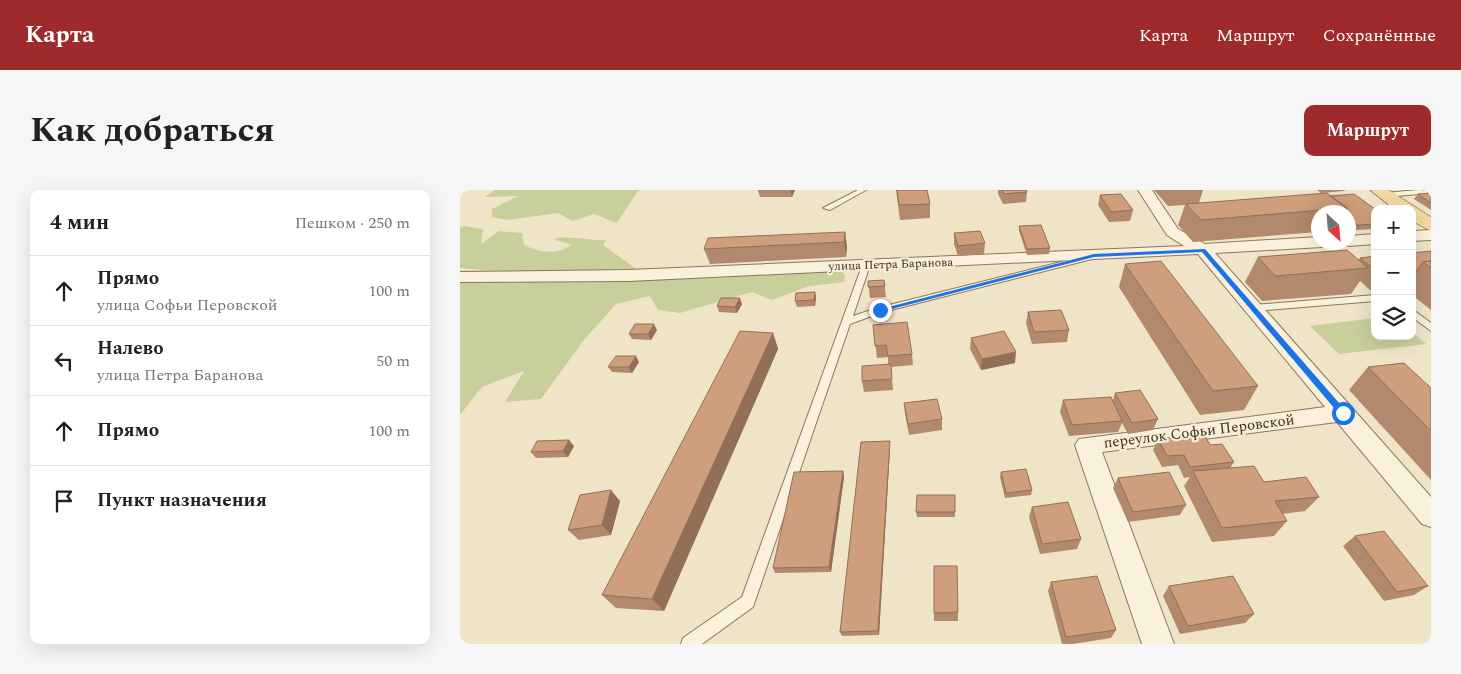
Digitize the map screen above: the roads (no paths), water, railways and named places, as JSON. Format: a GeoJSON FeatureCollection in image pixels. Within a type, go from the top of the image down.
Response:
{"type":"FeatureCollection","features":[{"type":"Feature","properties":{"kind":"main road"},"geometry":{"type":"LineString","coordinates":[[1382,192],[1400,205]]}},
{"type":"Feature","properties":{"kind":"main road"},"geometry":{"type":"LineString","coordinates":[[1416,216],[1431,225]]}},
{"type":"Feature","properties":{"kind":"street"},"geometry":{"type":"LineString","coordinates":[[1144,190],[1172,232],[1203,250],[1431,516]]}},
{"type":"Feature","properties":{"kind":"street"},"geometry":{"type":"LineString","coordinates":[[1416,236],[1431,235]]}},
{"type":"Feature","properties":{"kind":"street"},"geometry":{"type":"LineString","coordinates":[[1356,240],[1371,239]]}},
{"type":"Feature","properties":{"kind":"street","name":"улица Петра Баранова"},"geometry":{"type":"LineString","coordinates":[[460,276],[563,277],[1094,256],[1311,243]]}},
{"type":"Feature","properties":{"kind":"street","name":"переулок Софьи Перовской"},"geometry":{"type":"LineString","coordinates":[[1158,644],[1087,444],[1343,413]]}},
{"type":"Feature","properties":{"kind":"lane"},"geometry":{"type":"LineString","coordinates":[[827,208],[863,190]]}},
{"type":"Feature","properties":{"kind":"lane"},"geometry":{"type":"LineString","coordinates":[[1382,192],[1431,191]]}},
{"type":"Feature","properties":{"kind":"lane"},"geometry":{"type":"LineString","coordinates":[[846,322],[880,310],[1094,256]]}},
{"type":"Feature","properties":{"kind":"lane"},"geometry":{"type":"LineString","coordinates":[[689,644],[748,602],[866,265]]}},
{"type":"Feature","properties":{"kind":"lane"},"geometry":{"type":"LineString","coordinates":[[1254,308],[1371,298]]}},
{"type":"Feature","properties":{"kind":"lane"},"geometry":{"type":"LineString","coordinates":[[1416,315],[1431,328]]}}]}
